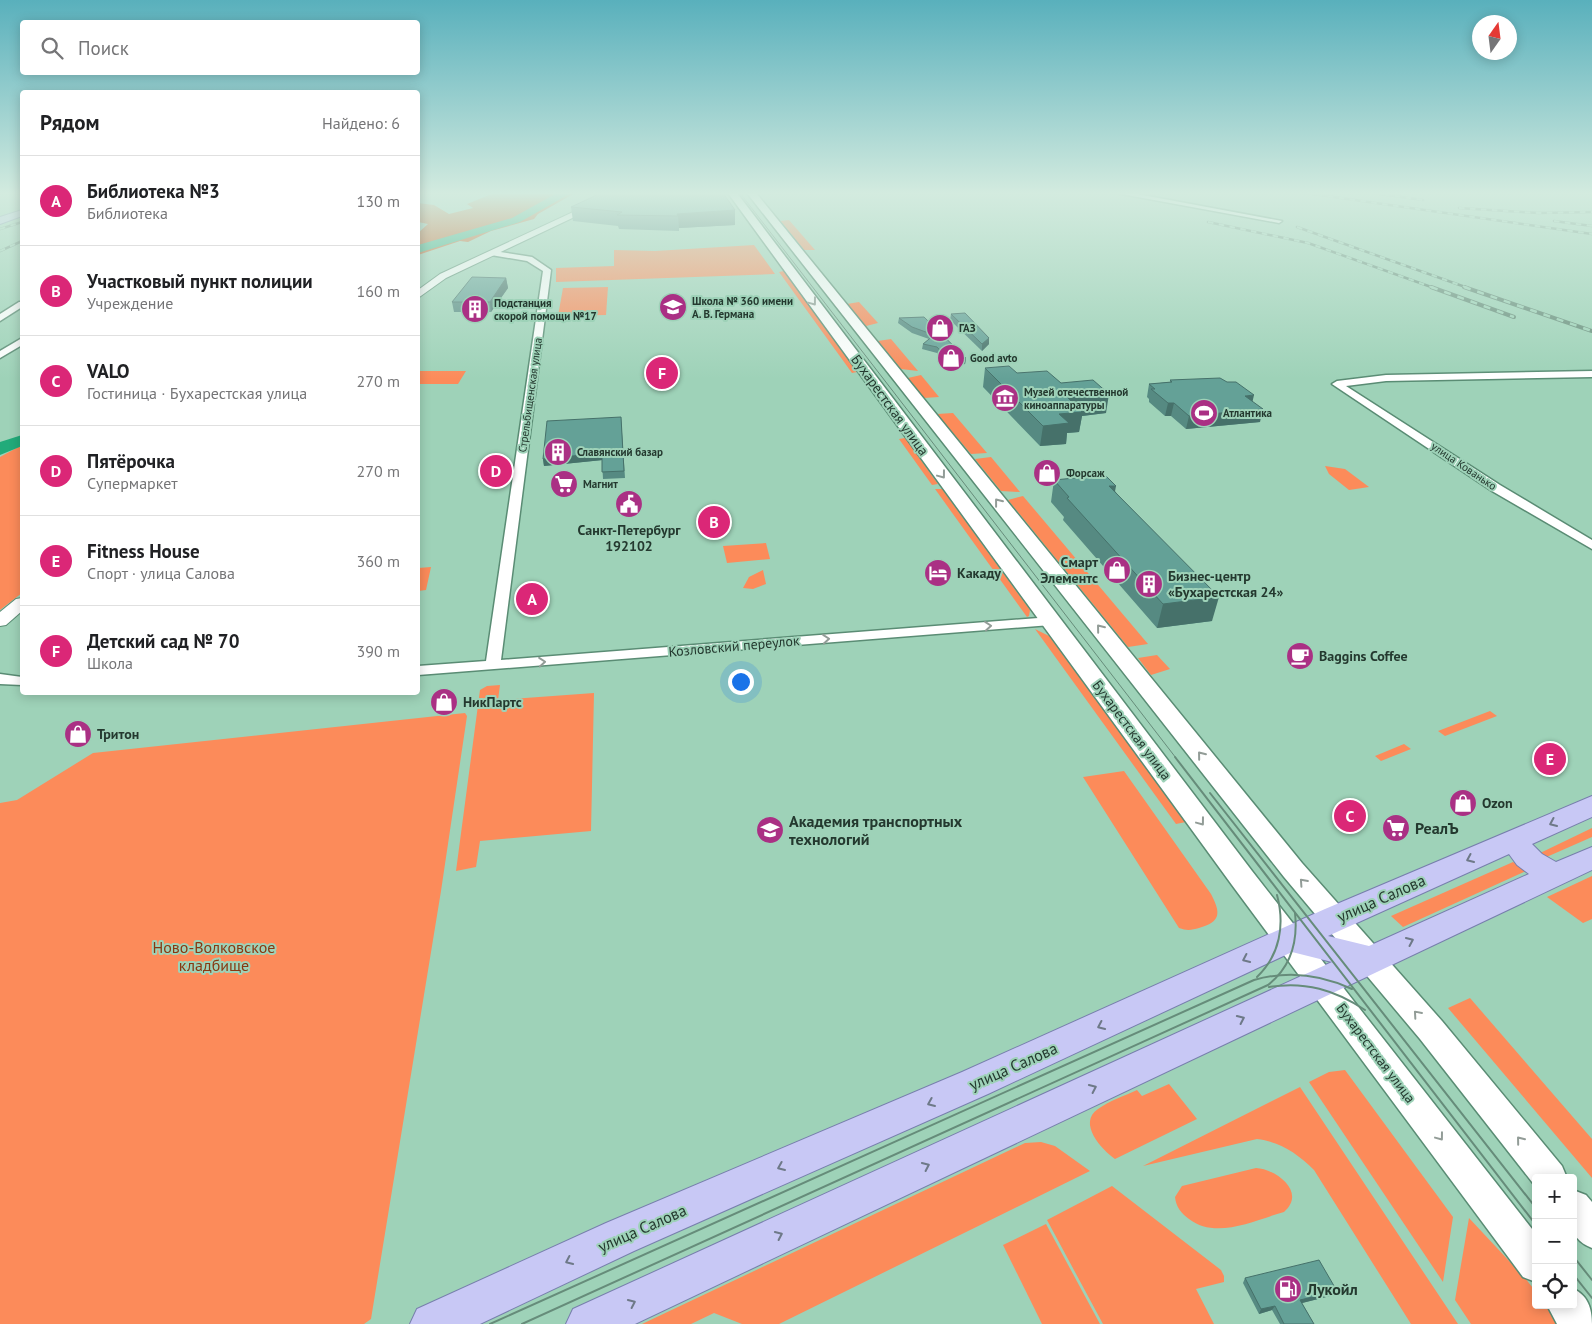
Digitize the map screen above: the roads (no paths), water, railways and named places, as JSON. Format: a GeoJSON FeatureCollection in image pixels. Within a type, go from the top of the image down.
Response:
{"type":"FeatureCollection","features":[{"type":"Feature","properties":{"kind":"main road","name":"Бухарестская улица"},"geometry":{"type":"LineString","coordinates":[[778,255],[1051,621],[1532,1259]]}},
{"type":"Feature","properties":{"kind":"main road","name":"Бухарестская улица"},"geometry":{"type":"LineString","coordinates":[[800,255],[1293,870],[1431,1030],[1547,1174]]}},
{"type":"Feature","properties":{"kind":"main road"},"geometry":{"type":"LineString","coordinates":[[1005,559],[1040,555]]}},
{"type":"Feature","properties":{"kind":"main road","name":"улица Салова"},"geometry":{"type":"LineString","coordinates":[[432,1324],[620,1237],[975,1083],[1336,918],[1592,806]]}},
{"type":"Feature","properties":{"kind":"main road"},"geometry":{"type":"LineString","coordinates":[[1515,840],[1523,856],[1539,868],[1556,874]]}},
{"type":"Feature","properties":{"kind":"main road"},"geometry":{"type":"LineString","coordinates":[[588,1324],[1322,981],[1592,858]]}},
{"type":"Feature","properties":{"kind":"main road"},"geometry":{"type":"LineString","coordinates":[[1290,939],[1370,959]]}},
{"type":"Feature","properties":{"kind":"main road"},"geometry":{"type":"LineString","coordinates":[[1577,1211],[1592,1230]]}},
{"type":"Feature","properties":{"kind":"main road"},"geometry":{"type":"LineString","coordinates":[[1569,1309],[1580,1324]]}},
{"type":"Feature","properties":{"kind":"street"},"geometry":{"type":"LineString","coordinates":[[420,293],[438,279],[490,255]]}},
{"type":"Feature","properties":{"kind":"street","name":"Стрельбищенская улица"},"geometry":{"type":"LineString","coordinates":[[494,666],[546,270],[529,259],[504,255]]}},
{"type":"Feature","properties":{"kind":"street"},"geometry":{"type":"LineString","coordinates":[[0,318],[20,305]]}},
{"type":"Feature","properties":{"kind":"street"},"geometry":{"type":"LineString","coordinates":[[0,355],[20,342]]}},
{"type":"Feature","properties":{"kind":"street","name":"улица Кованько"},"geometry":{"type":"LineString","coordinates":[[1592,374],[1386,378],[1337,384],[1496,488],[1592,545]]}},
{"type":"Feature","properties":{"kind":"street"},"geometry":{"type":"LineString","coordinates":[[0,621],[20,605]]}},
{"type":"Feature","properties":{"kind":"street","name":"Козловский переулок"},"geometry":{"type":"LineString","coordinates":[[420,671],[1051,621]]}},
{"type":"Feature","properties":{"kind":"street"},"geometry":{"type":"LineString","coordinates":[[0,679],[20,681]]}},
{"type":"Feature","properties":{"kind":"waterway"},"geometry":{"type":"LineString","coordinates":[[0,449],[20,441]]}},
{"type":"Feature","properties":{"kind":"tram line"},"geometry":{"type":"LineString","coordinates":[[788,255],[1176,758]]}},
{"type":"Feature","properties":{"kind":"tram line"},"geometry":{"type":"LineString","coordinates":[[1175,757],[1532,1220]]}},
{"type":"Feature","properties":{"kind":"tram line"},"geometry":{"type":"LineString","coordinates":[[1210,793],[1532,1203]]}},
{"type":"Feature","properties":{"kind":"tram line"},"geometry":{"type":"LineString","coordinates":[[1257,977],[1271,959],[1279,939],[1280,917],[1277,895]]}},
{"type":"Feature","properties":{"kind":"tram line"},"geometry":{"type":"LineString","coordinates":[[1278,975],[1287,962],[1294,943],[1295,913]]}},
{"type":"Feature","properties":{"kind":"tram line"},"geometry":{"type":"LineString","coordinates":[[1278,975],[1292,974],[1316,977],[1352,989]]}},
{"type":"Feature","properties":{"kind":"tram line"},"geometry":{"type":"LineString","coordinates":[[490,1324],[1254,980],[1278,975]]}},
{"type":"Feature","properties":{"kind":"tram line"},"geometry":{"type":"LineString","coordinates":[[522,1324],[1268,985],[1278,975]]}},
{"type":"Feature","properties":{"kind":"tram line"},"geometry":{"type":"LineString","coordinates":[[1269,987],[1282,985],[1307,986],[1331,992],[1365,1010]]}},
{"type":"Feature","properties":{"kind":"tram line"},"geometry":{"type":"LineString","coordinates":[[1577,1261],[1592,1280]]}},
{"type":"Feature","properties":{"kind":"tram line"},"geometry":{"type":"LineString","coordinates":[[1577,1279],[1592,1298]]}},
{"type":"Feature","properties":{"kind":"railway"},"geometry":{"type":"LineString","coordinates":[[1341,255],[1434,288]]}},
{"type":"Feature","properties":{"kind":"railway"},"geometry":{"type":"LineString","coordinates":[[1375,255],[1468,288]]}},
{"type":"Feature","properties":{"kind":"railway"},"geometry":{"type":"LineString","coordinates":[[1431,287],[1514,317]]}},
{"type":"Feature","properties":{"kind":"railway"},"geometry":{"type":"LineString","coordinates":[[1464,287],[1592,331]]}},
{"type":"Feature","properties":{"kind":"place","name":"Школа № 360 имени А. В. Германа"},"geometry":{"type":"Point","coordinates":[673,307]}},
{"type":"Feature","properties":{"kind":"place","name":"Подстанция скорой помощи №17"},"geometry":{"type":"Point","coordinates":[475,309]}},
{"type":"Feature","properties":{"kind":"place","name":"ГАЗ"},"geometry":{"type":"Point","coordinates":[940,328]}},
{"type":"Feature","properties":{"kind":"place","name":"Good avto"},"geometry":{"type":"Point","coordinates":[951,358]}},
{"type":"Feature","properties":{"kind":"place","name":"Детский сад № 70"},"geometry":{"type":"Point","coordinates":[662,373]}},
{"type":"Feature","properties":{"kind":"place","name":"Музей отечественной киноаппаратуры"},"geometry":{"type":"Point","coordinates":[1005,398]}},
{"type":"Feature","properties":{"kind":"place","name":"Атлантика"},"geometry":{"type":"Point","coordinates":[1204,413]}},
{"type":"Feature","properties":{"kind":"place","name":"Славянский базар"},"geometry":{"type":"Point","coordinates":[558,452]}},
{"type":"Feature","properties":{"kind":"place","name":"Пятёрочка"},"geometry":{"type":"Point","coordinates":[496,471]}},
{"type":"Feature","properties":{"kind":"place","name":"Форсаж"},"geometry":{"type":"Point","coordinates":[1047,473]}},
{"type":"Feature","properties":{"kind":"place","name":"Магнит"},"geometry":{"type":"Point","coordinates":[564,484]}},
{"type":"Feature","properties":{"kind":"place","name":"Санкт-Петербург 192102"},"geometry":{"type":"Point","coordinates":[629,504]}},
{"type":"Feature","properties":{"kind":"place","name":"Участковый пункт полиции"},"geometry":{"type":"Point","coordinates":[714,522]}},
{"type":"Feature","properties":{"kind":"place","name":"Смарт Элементс"},"geometry":{"type":"Point","coordinates":[1117,570]}},
{"type":"Feature","properties":{"kind":"place","name":"Какаду"},"geometry":{"type":"Point","coordinates":[938,573]}},
{"type":"Feature","properties":{"kind":"place","name":"Бизнес-центр «Бухарестская 24»"},"geometry":{"type":"Point","coordinates":[1149,584]}},
{"type":"Feature","properties":{"kind":"place","name":"Библиотека №3"},"geometry":{"type":"Point","coordinates":[532,599]}},
{"type":"Feature","properties":{"kind":"place","name":"Baggins Coffee"},"geometry":{"type":"Point","coordinates":[1300,656]}},
{"type":"Feature","properties":{"kind":"place","name":"НикПартс"},"geometry":{"type":"Point","coordinates":[444,702]}},
{"type":"Feature","properties":{"kind":"place","name":"Тритон"},"geometry":{"type":"Point","coordinates":[78,734]}},
{"type":"Feature","properties":{"kind":"place","name":"Fitness House"},"geometry":{"type":"Point","coordinates":[1550,759]}},
{"type":"Feature","properties":{"kind":"place","name":"Ozon"},"geometry":{"type":"Point","coordinates":[1463,803]}},
{"type":"Feature","properties":{"kind":"place","name":"VALO"},"geometry":{"type":"Point","coordinates":[1350,816]}},
{"type":"Feature","properties":{"kind":"place","name":"РеалЪ"},"geometry":{"type":"Point","coordinates":[1396,828]}},
{"type":"Feature","properties":{"kind":"place","name":"Академия транспортных технологий"},"geometry":{"type":"Point","coordinates":[770,830]}},
{"type":"Feature","properties":{"kind":"place","name":"Лукойл"},"geometry":{"type":"Point","coordinates":[1288,1289]}},
{"type":"Feature","properties":{"kind":"park label","name":"Ново-Волковское кладбище"},"geometry":{"type":"Point","coordinates":[214,956]}}]}
